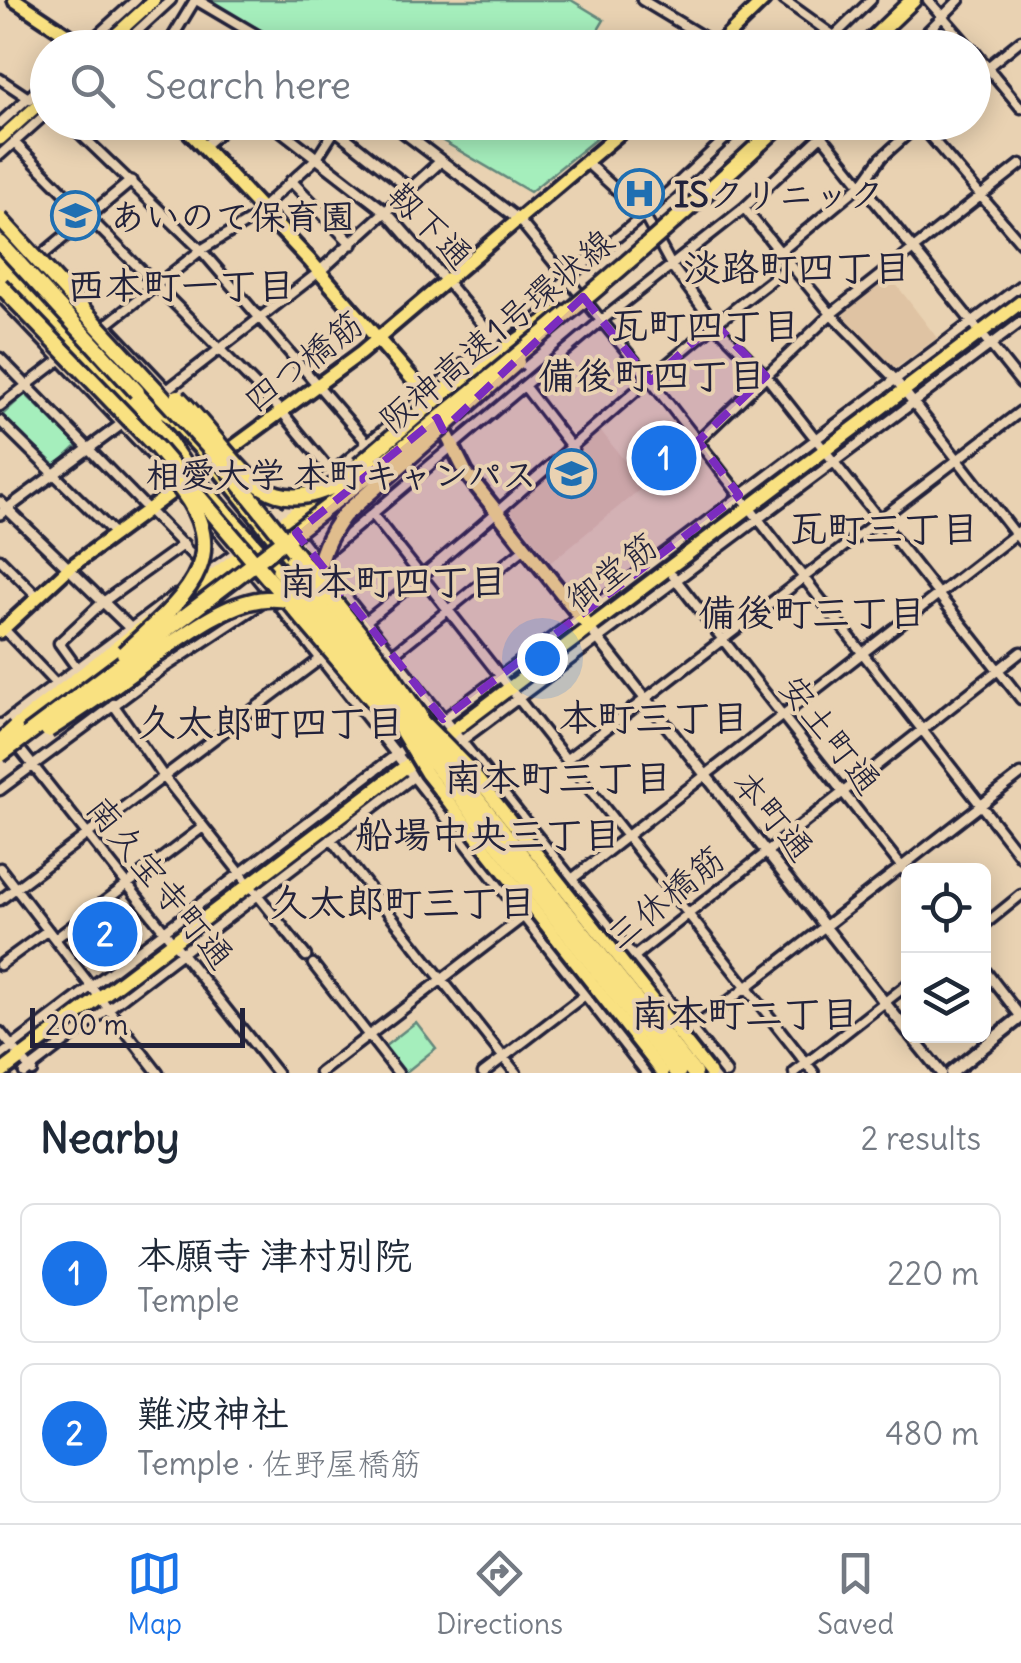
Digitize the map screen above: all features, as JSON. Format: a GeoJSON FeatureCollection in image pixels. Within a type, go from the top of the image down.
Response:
{"type":"FeatureCollection","features":[{"type":"Feature","properties":{"kind":"highway"},"geometry":{"type":"LineString","coordinates":[[15,0],[60,30]]}},
{"type":"Feature","properties":{"kind":"highway"},"geometry":{"type":"LineString","coordinates":[[884,28],[903,0]]}},
{"type":"Feature","properties":{"kind":"highway"},"geometry":{"type":"LineString","coordinates":[[884,28],[913,0]]}},
{"type":"Feature","properties":{"kind":"highway","name":"本町通"},"geometry":{"type":"LineString","coordinates":[[198,140],[428,397],[452,448],[583,621]]}},
{"type":"Feature","properties":{"kind":"highway","name":"阪神高速1号環状線"},"geometry":{"type":"LineString","coordinates":[[0,757],[270,554],[564,313],[577,295],[762,140]]}},
{"type":"Feature","properties":{"kind":"highway"},"geometry":{"type":"LineString","coordinates":[[0,216],[91,314],[277,529],[385,665],[448,771]]}},
{"type":"Feature","properties":{"kind":"highway"},"geometry":{"type":"LineString","coordinates":[[0,243],[135,395],[182,462]]}},
{"type":"Feature","properties":{"kind":"highway"},"geometry":{"type":"LineString","coordinates":[[0,260],[135,395],[170,416]]}},
{"type":"Feature","properties":{"kind":"highway"},"geometry":{"type":"LineString","coordinates":[[2,281],[186,496],[201,528],[203,548],[197,577],[186,596],[79,696]]}},
{"type":"Feature","properties":{"kind":"highway"},"geometry":{"type":"LineString","coordinates":[[284,518],[449,388],[577,295]]}},
{"type":"Feature","properties":{"kind":"highway","name":"御堂筋"},"geometry":{"type":"LineString","coordinates":[[0,1073],[24,1064],[100,997],[406,760],[458,735],[506,680],[583,621],[666,568],[748,507],[820,443],[904,390],[976,327],[1021,302]]}},
{"type":"Feature","properties":{"kind":"highway"},"geometry":{"type":"LineString","coordinates":[[564,313],[488,392],[352,507],[331,533],[318,565],[319,608],[329,629],[694,1073]]}},
{"type":"Feature","properties":{"kind":"highway"},"geometry":{"type":"LineString","coordinates":[[91,314],[182,402],[253,481],[277,496],[297,498],[326,491],[450,407]]}},
{"type":"Feature","properties":{"kind":"highway"},"geometry":{"type":"LineString","coordinates":[[62,354],[190,484],[359,686],[448,771]]}},
{"type":"Feature","properties":{"kind":"highway"},"geometry":{"type":"LineString","coordinates":[[0,742],[104,656],[238,554]]}},
{"type":"Feature","properties":{"kind":"highway"},"geometry":{"type":"LineString","coordinates":[[0,757],[88,705],[212,615],[240,602],[268,597],[308,606],[340,629],[678,1073]]}},
{"type":"Feature","properties":{"kind":"main road"},"geometry":{"type":"LineString","coordinates":[[121,30],[154,0]]}},
{"type":"Feature","properties":{"kind":"main road"},"geometry":{"type":"LineString","coordinates":[[734,30],[764,0]]}},
{"type":"Feature","properties":{"kind":"main road"},"geometry":{"type":"LineString","coordinates":[[0,139],[30,114]]}},
{"type":"Feature","properties":{"kind":"main road","name":"四つ橋筋"},"geometry":{"type":"LineString","coordinates":[[1,629],[69,568],[378,339],[612,140]]}},
{"type":"Feature","properties":{"kind":"main road"},"geometry":{"type":"LineString","coordinates":[[0,235],[214,464],[401,700],[469,768],[710,1073]]}},
{"type":"Feature","properties":{"kind":"main road"},"geometry":{"type":"LineString","coordinates":[[2,281],[182,462],[278,570],[389,712],[426,773],[663,1073]]}},
{"type":"Feature","properties":{"kind":"main road"},"geometry":{"type":"LineString","coordinates":[[951,1073],[1021,1017]]}},
{"type":"Feature","properties":{"kind":"street"},"geometry":{"type":"LineString","coordinates":[[138,30],[171,0]]}},
{"type":"Feature","properties":{"kind":"street"},"geometry":{"type":"LineString","coordinates":[[177,30],[196,0],[247,30]]}},
{"type":"Feature","properties":{"kind":"street"},"geometry":{"type":"LineString","coordinates":[[642,0],[690,30]]}},
{"type":"Feature","properties":{"kind":"street"},"geometry":{"type":"LineString","coordinates":[[784,0],[826,30]]}},
{"type":"Feature","properties":{"kind":"street"},"geometry":{"type":"LineString","coordinates":[[840,30],[871,0]]}},
{"type":"Feature","properties":{"kind":"street"},"geometry":{"type":"LineString","coordinates":[[928,0],[955,30]]}},
{"type":"Feature","properties":{"kind":"street"},"geometry":{"type":"LineString","coordinates":[[929,30],[959,0]]}},
{"type":"Feature","properties":{"kind":"street"},"geometry":{"type":"LineString","coordinates":[[102,30],[132,1]]}},
{"type":"Feature","properties":{"kind":"street"},"geometry":{"type":"LineString","coordinates":[[991,64],[1021,40]]}},
{"type":"Feature","properties":{"kind":"street"},"geometry":{"type":"LineString","coordinates":[[991,72],[1021,108]]}},
{"type":"Feature","properties":{"kind":"street"},"geometry":{"type":"LineString","coordinates":[[0,79],[30,97]]}},
{"type":"Feature","properties":{"kind":"street"},"geometry":{"type":"LineString","coordinates":[[0,123],[30,109]]}},
{"type":"Feature","properties":{"kind":"street"},"geometry":{"type":"LineString","coordinates":[[0,155],[15,143],[30,121]]}},
{"type":"Feature","properties":{"kind":"street"},"geometry":{"type":"LineString","coordinates":[[88,140],[201,250],[370,446]]}},
{"type":"Feature","properties":{"kind":"street"},"geometry":{"type":"LineString","coordinates":[[204,146],[211,140]]}},
{"type":"Feature","properties":{"kind":"street","name":"靱下通"},"geometry":{"type":"LineString","coordinates":[[293,140],[386,212],[495,339]]}},
{"type":"Feature","properties":{"kind":"street"},"geometry":{"type":"LineString","coordinates":[[106,325],[201,250],[264,212],[266,204],[316,158],[328,140]]}},
{"type":"Feature","properties":{"kind":"street"},"geometry":{"type":"LineString","coordinates":[[354,140],[410,189]]}},
{"type":"Feature","properties":{"kind":"street"},"geometry":{"type":"LineString","coordinates":[[414,140],[519,220],[651,380],[1021,857]]}},
{"type":"Feature","properties":{"kind":"street"},"geometry":{"type":"LineString","coordinates":[[15,143],[282,412],[335,477],[644,215],[724,140]]}},
{"type":"Feature","properties":{"kind":"street"},"geometry":{"type":"LineString","coordinates":[[0,790],[113,704],[272,596],[602,320],[744,208],[818,140]]}},
{"type":"Feature","properties":{"kind":"street"},"geometry":{"type":"LineString","coordinates":[[825,140],[1021,383]]}},
{"type":"Feature","properties":{"kind":"street"},"geometry":{"type":"LineString","coordinates":[[780,252],[863,183],[902,140]]}},
{"type":"Feature","properties":{"kind":"street"},"geometry":{"type":"LineString","coordinates":[[934,140],[1021,243]]}},
{"type":"Feature","properties":{"kind":"street"},"geometry":{"type":"LineString","coordinates":[[167,390],[352,244],[441,161]]}},
{"type":"Feature","properties":{"kind":"street"},"geometry":{"type":"LineString","coordinates":[[586,162],[644,215],[671,265],[714,322],[766,376],[1021,700]]}},
{"type":"Feature","properties":{"kind":"street"},"geometry":{"type":"LineString","coordinates":[[698,441],[832,314],[1021,164]]}},
{"type":"Feature","properties":{"kind":"street"},"geometry":{"type":"LineString","coordinates":[[41,256],[131,180]]}},
{"type":"Feature","properties":{"kind":"street"},"geometry":{"type":"LineString","coordinates":[[291,182],[352,244]]}},
{"type":"Feature","properties":{"kind":"street"},"geometry":{"type":"LineString","coordinates":[[320,1073],[1019,535],[904,390],[832,314],[744,208]]}},
{"type":"Feature","properties":{"kind":"street"},"geometry":{"type":"LineString","coordinates":[[0,216],[231,451],[443,719],[515,800],[726,1073]]}},
{"type":"Feature","properties":{"kind":"street"},"geometry":{"type":"LineString","coordinates":[[0,900],[322,658],[573,449],[714,322],[790,266]]}},
{"type":"Feature","properties":{"kind":"street"},"geometry":{"type":"LineString","coordinates":[[976,327],[1021,285]]}},
{"type":"Feature","properties":{"kind":"street"},"geometry":{"type":"LineString","coordinates":[[0,296],[62,354],[238,554],[406,760],[460,842],[585,995],[642,1072],[901,867]]}},
{"type":"Feature","properties":{"kind":"street"},"geometry":{"type":"LineString","coordinates":[[748,507],[834,461],[904,390],[990,345],[1021,322]]}},
{"type":"Feature","properties":{"kind":"street"},"geometry":{"type":"LineString","coordinates":[[0,406],[62,354]]}},
{"type":"Feature","properties":{"kind":"street"},"geometry":{"type":"LineString","coordinates":[[0,358],[184,544],[216,570],[130,628],[0,725]]}},
{"type":"Feature","properties":{"kind":"street"},"geometry":{"type":"LineString","coordinates":[[526,387],[573,449]]}},
{"type":"Feature","properties":{"kind":"street"},"geometry":{"type":"LineString","coordinates":[[566,759],[1021,411]]}},
{"type":"Feature","properties":{"kind":"street"},"geometry":{"type":"LineString","coordinates":[[130,628],[2,508],[136,414]]}},
{"type":"Feature","properties":{"kind":"street"},"geometry":{"type":"LineString","coordinates":[[0,421],[116,535]]}},
{"type":"Feature","properties":{"kind":"street"},"geometry":{"type":"LineString","coordinates":[[254,513],[316,561]]}},
{"type":"Feature","properties":{"kind":"street"},"geometry":{"type":"LineString","coordinates":[[373,514],[814,1073]]}},
{"type":"Feature","properties":{"kind":"street"},"geometry":{"type":"LineString","coordinates":[[238,527],[272,596]]}},
{"type":"Feature","properties":{"kind":"street"},"geometry":{"type":"LineString","coordinates":[[77,668],[59,643],[103,602],[184,544]]}},
{"type":"Feature","properties":{"kind":"street"},"geometry":{"type":"LineString","coordinates":[[392,656],[525,548]]}},
{"type":"Feature","properties":{"kind":"street"},"geometry":{"type":"LineString","coordinates":[[0,559],[37,596]]}},
{"type":"Feature","properties":{"kind":"street"},"geometry":{"type":"LineString","coordinates":[[425,768],[451,749],[458,735],[519,698],[597,638],[666,568]]}},
{"type":"Feature","properties":{"kind":"street","name":"安土町通"},"geometry":{"type":"LineString","coordinates":[[666,568],[841,794],[901,865]]}},
{"type":"Feature","properties":{"kind":"street","name":"本町通"},"geometry":{"type":"LineString","coordinates":[[583,621],[901,1022]]}},
{"type":"Feature","properties":{"kind":"street"},"geometry":{"type":"LineString","coordinates":[[1,629],[56,684]]}},
{"type":"Feature","properties":{"kind":"street","name":"三休橋筋"},"geometry":{"type":"LineString","coordinates":[[483,1073],[1021,652]]}},
{"type":"Feature","properties":{"kind":"street"},"geometry":{"type":"LineString","coordinates":[[249,884],[331,839],[432,727],[506,680]]}},
{"type":"Feature","properties":{"kind":"street"},"geometry":{"type":"LineString","coordinates":[[113,704],[164,777],[306,956]]}},
{"type":"Feature","properties":{"kind":"street","name":"南久宝寺町通"},"geometry":{"type":"LineString","coordinates":[[0,725],[278,1073]]}},
{"type":"Feature","properties":{"kind":"street"},"geometry":{"type":"LineString","coordinates":[[425,768],[432,727]]}},
{"type":"Feature","properties":{"kind":"street"},"geometry":{"type":"LineString","coordinates":[[429,748],[451,749]]}},
{"type":"Feature","properties":{"kind":"street"},"geometry":{"type":"LineString","coordinates":[[406,760],[425,768]]}},
{"type":"Feature","properties":{"kind":"street"},"geometry":{"type":"LineString","coordinates":[[906,863],[1021,774]]}},
{"type":"Feature","properties":{"kind":"street"},"geometry":{"type":"LineString","coordinates":[[460,842],[515,800]]}},
{"type":"Feature","properties":{"kind":"street"},"geometry":{"type":"LineString","coordinates":[[55,938],[203,826]]}},
{"type":"Feature","properties":{"kind":"street"},"geometry":{"type":"LineString","coordinates":[[331,839],[378,898]]}},
{"type":"Feature","properties":{"kind":"street"},"geometry":{"type":"LineString","coordinates":[[0,868],[158,1073]]}},
{"type":"Feature","properties":{"kind":"street"},"geometry":{"type":"LineString","coordinates":[[991,919],[1021,895]]}},
{"type":"Feature","properties":{"kind":"street"},"geometry":{"type":"LineString","coordinates":[[385,908],[516,1073]]}},
{"type":"Feature","properties":{"kind":"street"},"geometry":{"type":"LineString","coordinates":[[0,966],[48,930]]}},
{"type":"Feature","properties":{"kind":"street"},"geometry":{"type":"LineString","coordinates":[[313,964],[398,1073]]}},
{"type":"Feature","properties":{"kind":"street"},"geometry":{"type":"LineString","coordinates":[[991,978],[1021,1017]]}},
{"type":"Feature","properties":{"kind":"street"},"geometry":{"type":"LineString","coordinates":[[794,1073],[901,989]]}},
{"type":"Feature","properties":{"kind":"street"},"geometry":{"type":"LineString","coordinates":[[0,1032],[24,1064]]}},
{"type":"Feature","properties":{"kind":"street","name":"本町通"},"geometry":{"type":"LineString","coordinates":[[917,1043],[941,1073]]}},
{"type":"Feature","properties":{"kind":"street"},"geometry":{"type":"LineString","coordinates":[[0,1056],[24,1064]]}},
{"type":"Feature","properties":{"kind":"highlighted area"},"geometry":{"type":"Polygon","coordinates":[[[583,297],[651,381],[714,323],[766,376],[698,441],[739,495],[443,719],[296,533],[437,418],[443,430],[583,297]]]}},
{"type":"Feature","properties":{"kind":"shaded area"},"geometry":{"type":"Polygon","coordinates":[[[889,275],[937,338],[892,371],[839,317],[889,275]]]}},
{"type":"Feature","properties":{"kind":"shaded area"},"geometry":{"type":"Polygon","coordinates":[[[601,431],[644,486],[551,562],[508,508],[601,431]]]}},
{"type":"Feature","properties":{"kind":"green space"},"geometry":{"type":"Polygon","coordinates":[[[207,0],[571,0],[604,20],[598,30],[258,30],[207,0]]]}},
{"type":"Feature","properties":{"kind":"green space"},"geometry":{"type":"Polygon","coordinates":[[[441,140],[594,140],[530,192],[441,140]]]}},
{"type":"Feature","properties":{"kind":"green space"},"geometry":{"type":"Polygon","coordinates":[[[25,394],[78,445],[56,466],[1,416],[25,394]]]}},
{"type":"Feature","properties":{"kind":"green space"},"geometry":{"type":"Polygon","coordinates":[[[416,1022],[436,1048],[405,1073],[384,1047],[416,1022]]]}},
{"type":"Feature","properties":{"kind":"place","name":"ISクリニック"},"geometry":{"type":"Point","coordinates":[639,194]}},
{"type":"Feature","properties":{"kind":"place","name":"あいのて保育園"},"geometry":{"type":"Point","coordinates":[75,216]}},
{"type":"Feature","properties":{"kind":"place","name":"本願寺 津村別院"},"geometry":{"type":"Point","coordinates":[664,458]}},
{"type":"Feature","properties":{"kind":"place","name":"相愛大学 本町キャンパス"},"geometry":{"type":"Point","coordinates":[572,474]}},
{"type":"Feature","properties":{"kind":"place","name":"難波神社"},"geometry":{"type":"Point","coordinates":[105,934]}},
{"type":"Feature","properties":{"kind":"district","name":"淡路町四丁目"},"geometry":{"type":"Point","coordinates":[797,267]}},
{"type":"Feature","properties":{"kind":"district","name":"西本町一丁目"},"geometry":{"type":"Point","coordinates":[181,285]}},
{"type":"Feature","properties":{"kind":"district","name":"瓦町四丁目"},"geometry":{"type":"Point","coordinates":[705,325]}},
{"type":"Feature","properties":{"kind":"district","name":"備後町四丁目"},"geometry":{"type":"Point","coordinates":[652,375]}},
{"type":"Feature","properties":{"kind":"district","name":"瓦町三丁目"},"geometry":{"type":"Point","coordinates":[884,528]}},
{"type":"Feature","properties":{"kind":"district","name":"南本町四丁目"},"geometry":{"type":"Point","coordinates":[393,581]}},
{"type":"Feature","properties":{"kind":"district","name":"備後町三丁目"},"geometry":{"type":"Point","coordinates":[812,612]}},
{"type":"Feature","properties":{"kind":"district","name":"本町三丁目"},"geometry":{"type":"Point","coordinates":[654,717]}},
{"type":"Feature","properties":{"kind":"district","name":"久太郎町四丁目"},"geometry":{"type":"Point","coordinates":[271,722]}},
{"type":"Feature","properties":{"kind":"district","name":"南本町三丁目"},"geometry":{"type":"Point","coordinates":[558,777]}},
{"type":"Feature","properties":{"kind":"district","name":"船場中央三丁目"},"geometry":{"type":"Point","coordinates":[488,834]}},
{"type":"Feature","properties":{"kind":"district","name":"久太郎町三丁目"},"geometry":{"type":"Point","coordinates":[403,902]}},
{"type":"Feature","properties":{"kind":"district","name":"南本町二丁目"},"geometry":{"type":"Point","coordinates":[745,1013]}}]}
